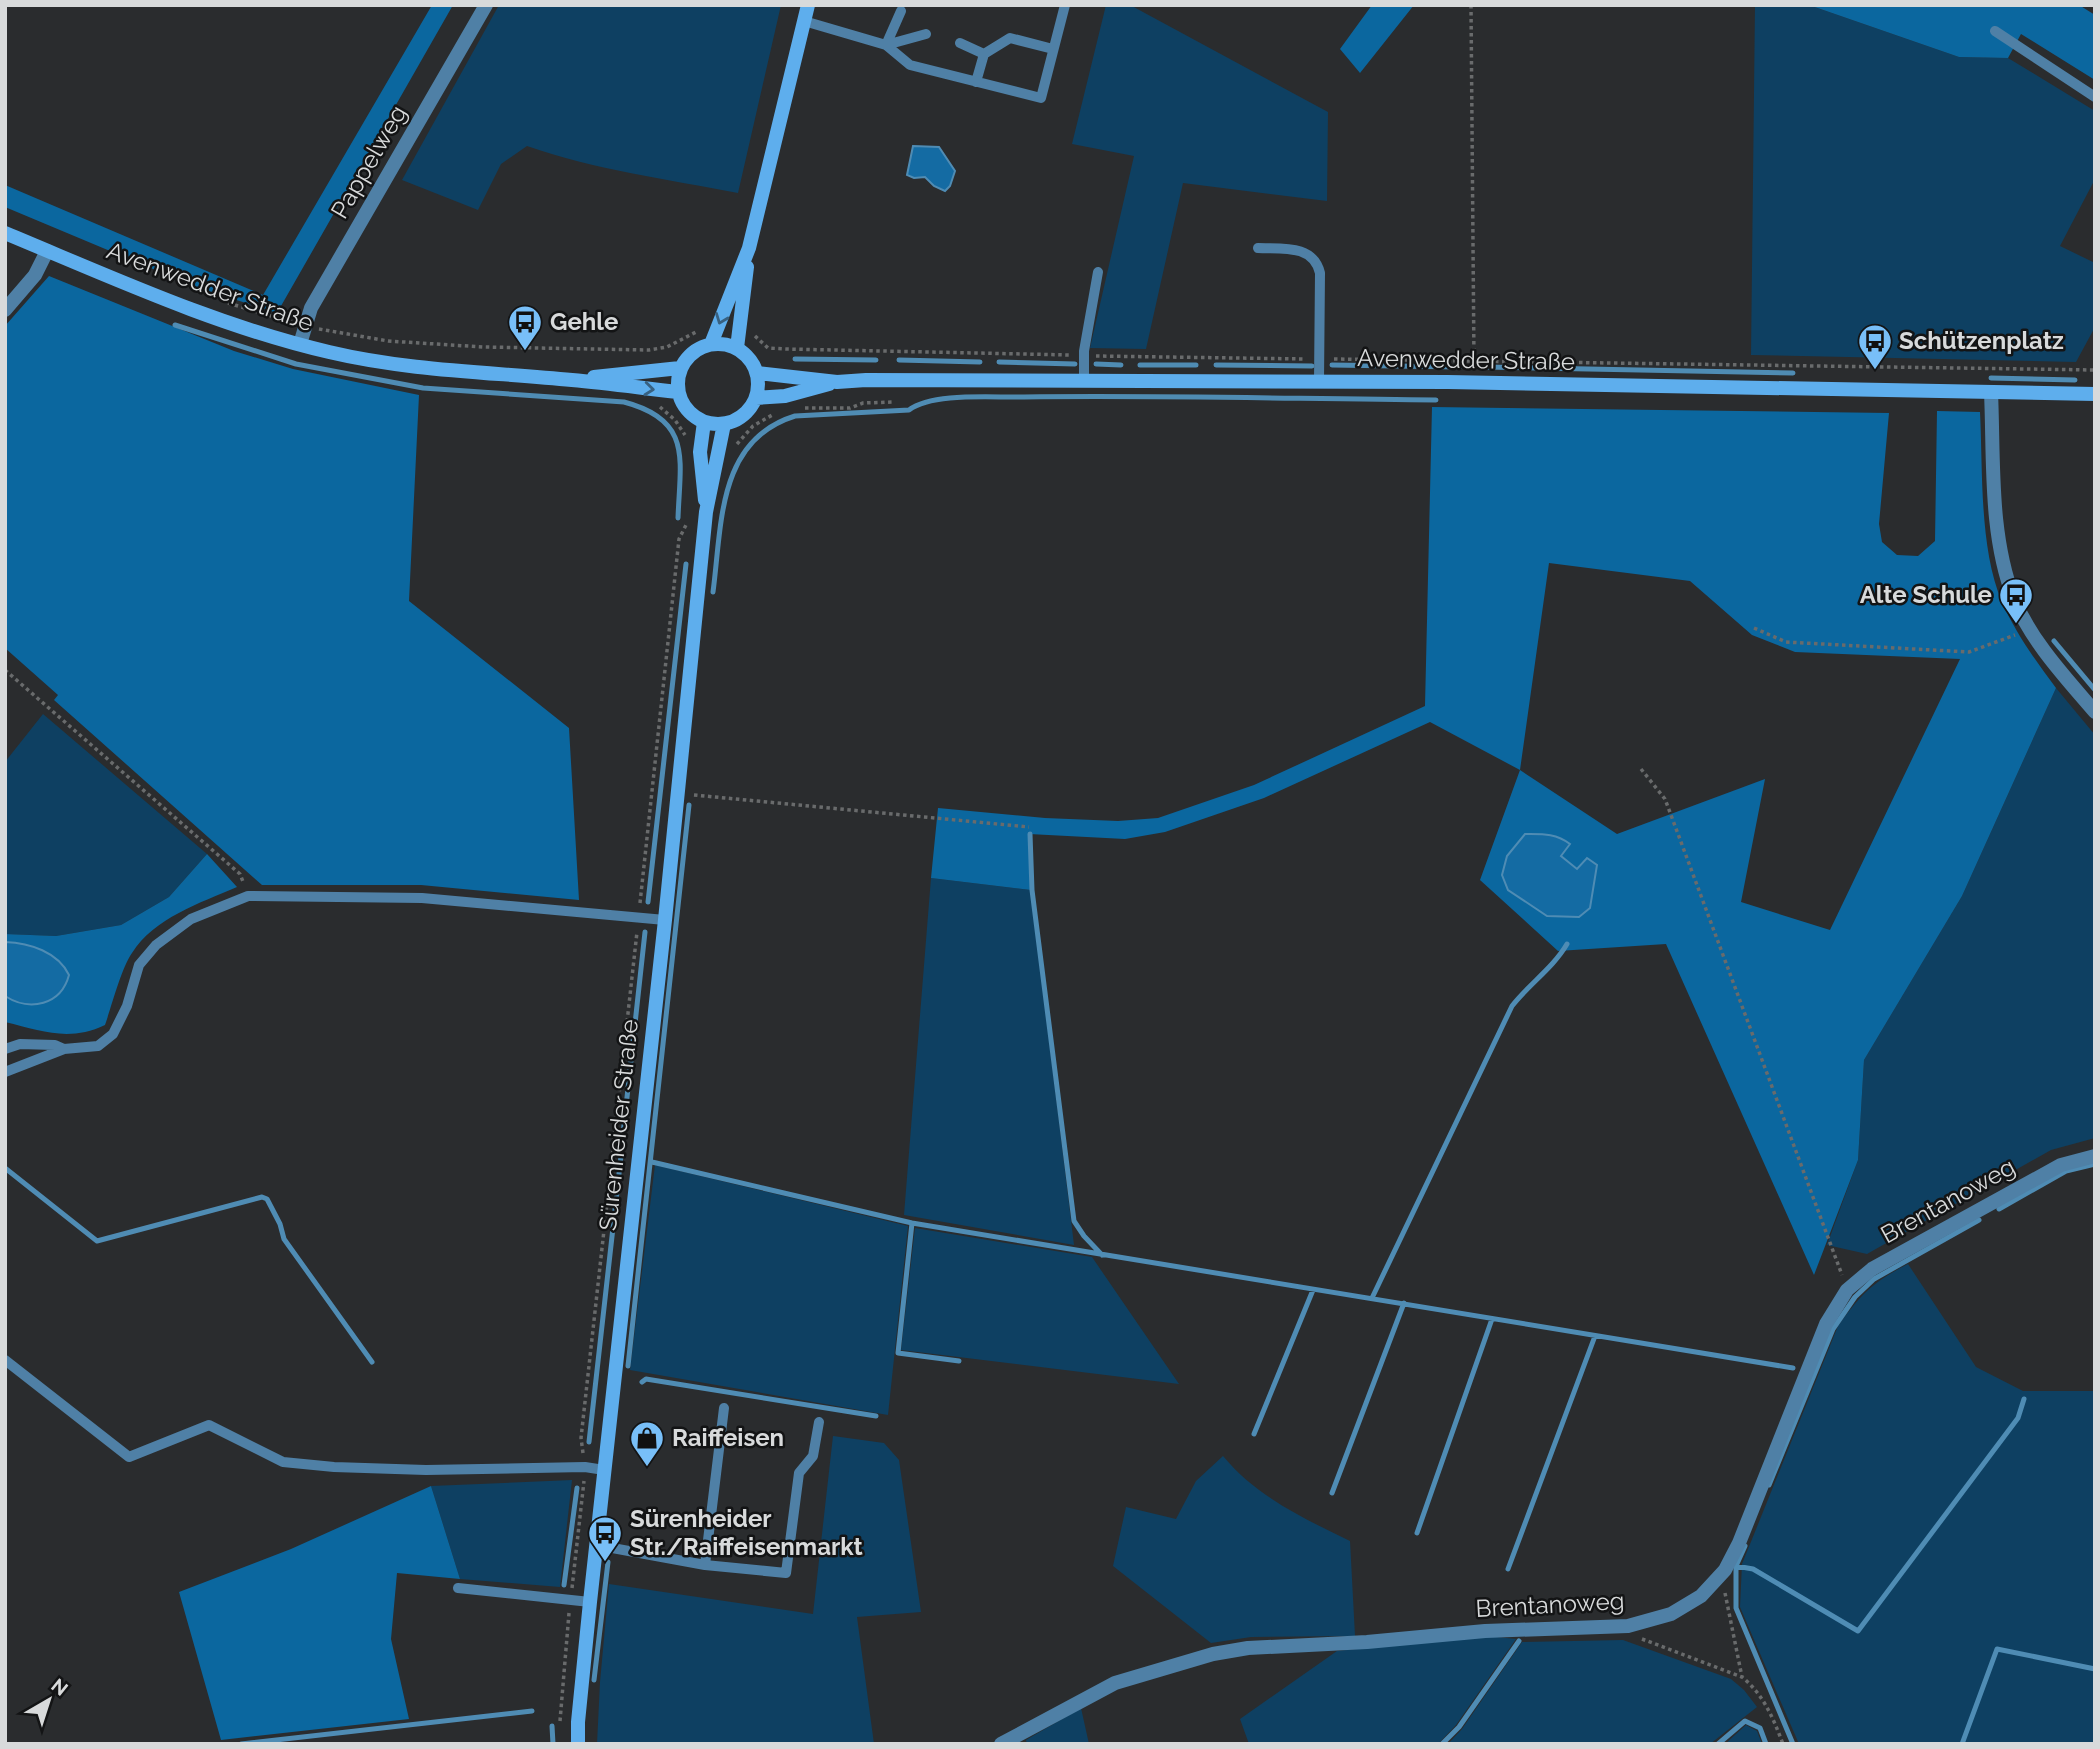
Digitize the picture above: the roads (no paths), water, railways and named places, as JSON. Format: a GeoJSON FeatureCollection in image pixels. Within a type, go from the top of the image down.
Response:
{"type":"FeatureCollection","features":[{"type":"Feature","properties":{"kind":"main road"},"geometry":{"type":"LineString","coordinates":[[737,348],[748,248],[808,5]]}},
{"type":"Feature","properties":{"kind":"main road","name":"Avenwedder Straße"},"geometry":{"type":"LineString","coordinates":[[5,233],[187,308],[300,344],[381,363],[678,392]]}},
{"type":"Feature","properties":{"kind":"main road"},"geometry":{"type":"LineString","coordinates":[[711,344],[748,248]]}},
{"type":"Feature","properties":{"kind":"main road"},"geometry":{"type":"LineString","coordinates":[[724,344],[737,348],[749,359],[757,373],[756,398],[749,410],[738,419],[724,424],[704,422],[692,415],[683,405],[677,380],[680,368],[687,356],[698,348],[724,344]]}},
{"type":"Feature","properties":{"kind":"main road","name":"Avenwedder Straße"},"geometry":{"type":"LineString","coordinates":[[572,380],[680,368]]}},
{"type":"Feature","properties":{"kind":"main road","name":"Avenwedder Straße"},"geometry":{"type":"LineString","coordinates":[[757,373],[837,382],[1474,382],[2095,394]]}},
{"type":"Feature","properties":{"kind":"main road","name":"Avenwedder Straße"},"geometry":{"type":"LineString","coordinates":[[756,398],[785,396],[837,382]]}},
{"type":"Feature","properties":{"kind":"main road","name":"Sürenheider Straße"},"geometry":{"type":"LineString","coordinates":[[704,422],[700,452],[706,512]]}},
{"type":"Feature","properties":{"kind":"main road","name":"Sürenheider Straße"},"geometry":{"type":"LineString","coordinates":[[578,1744],[590,1602],[665,920],[706,512],[724,424]]}},
{"type":"Feature","properties":{"kind":"street","name":"Pappelweg"},"geometry":{"type":"LineString","coordinates":[[300,344],[311,308],[486,5]]}},
{"type":"Feature","properties":{"kind":"street"},"geometry":{"type":"LineString","coordinates":[[5,310],[34,275],[47,251]]}},
{"type":"Feature","properties":{"kind":"street"},"geometry":{"type":"LineString","coordinates":[[1991,392],[1997,538],[2014,599],[2031,630],[2060,671],[2095,712]]}},
{"type":"Feature","properties":{"kind":"street","name":"Brentanoweg"},"geometry":{"type":"LineString","coordinates":[[1001,1744],[1115,1683],[1213,1654],[1248,1648],[1367,1643],[1485,1631],[1628,1626],[1671,1614],[1701,1596],[1725,1570],[1739,1543],[1826,1324],[1847,1290],[1872,1269],[2061,1165],[2095,1156]]}},
{"type":"Feature","properties":{"kind":"lane"},"geometry":{"type":"LineString","coordinates":[[803,21],[886,45],[911,65],[1041,98],[1065,5]]}},
{"type":"Feature","properties":{"kind":"lane"},"geometry":{"type":"LineString","coordinates":[[886,45],[901,11]]}},
{"type":"Feature","properties":{"kind":"lane"},"geometry":{"type":"LineString","coordinates":[[1994,31],[2095,97]]}},
{"type":"Feature","properties":{"kind":"lane"},"geometry":{"type":"LineString","coordinates":[[886,45],[926,34]]}},
{"type":"Feature","properties":{"kind":"lane"},"geometry":{"type":"LineString","coordinates":[[976,82],[984,54],[1010,38],[1053,49]]}},
{"type":"Feature","properties":{"kind":"lane"},"geometry":{"type":"LineString","coordinates":[[960,43],[984,54]]}},
{"type":"Feature","properties":{"kind":"lane"},"geometry":{"type":"LineString","coordinates":[[1258,248],[1301,250],[1311,256],[1318,265],[1319,381]]}},
{"type":"Feature","properties":{"kind":"lane"},"geometry":{"type":"LineString","coordinates":[[1084,381],[1084,356],[1098,272]]}},
{"type":"Feature","properties":{"kind":"lane"},"geometry":{"type":"LineString","coordinates":[[5,1072],[64,1049],[98,1046],[113,1034],[127,1006],[139,965],[156,945],[191,919],[248,896],[422,898],[665,920]]}},
{"type":"Feature","properties":{"kind":"lane"},"geometry":{"type":"LineString","coordinates":[[5,1049],[20,1044],[55,1045],[64,1049]]}},
{"type":"Feature","properties":{"kind":"lane"},"geometry":{"type":"LineString","coordinates":[[5,1360],[129,1457],[209,1425],[283,1462],[426,1471],[585,1467],[604,1470]]}},
{"type":"Feature","properties":{"kind":"lane"},"geometry":{"type":"LineString","coordinates":[[705,1565],[724,1408]]}},
{"type":"Feature","properties":{"kind":"lane"},"geometry":{"type":"LineString","coordinates":[[596,1545],[705,1565],[786,1573],[799,1473],[813,1456],[819,1422]]}},
{"type":"Feature","properties":{"kind":"lane"},"geometry":{"type":"LineString","coordinates":[[458,1588],[590,1602]]}},
{"type":"Feature","properties":{"kind":"waterway"},"geometry":{"type":"LineString","coordinates":[[175,325],[296,364],[423,388],[624,402],[646,410],[662,420],[672,431],[678,445],[678,518]]}},
{"type":"Feature","properties":{"kind":"waterway"},"geometry":{"type":"LineString","coordinates":[[795,359],[876,360]]}},
{"type":"Feature","properties":{"kind":"waterway"},"geometry":{"type":"LineString","coordinates":[[899,360],[980,362]]}},
{"type":"Feature","properties":{"kind":"waterway"},"geometry":{"type":"LineString","coordinates":[[999,362],[1075,364]]}},
{"type":"Feature","properties":{"kind":"waterway"},"geometry":{"type":"LineString","coordinates":[[1096,364],[1121,365]]}},
{"type":"Feature","properties":{"kind":"waterway"},"geometry":{"type":"LineString","coordinates":[[1140,365],[1196,365]]}},
{"type":"Feature","properties":{"kind":"waterway"},"geometry":{"type":"LineString","coordinates":[[1216,365],[1312,366]]}},
{"type":"Feature","properties":{"kind":"waterway"},"geometry":{"type":"LineString","coordinates":[[1332,365],[1460,367]]}},
{"type":"Feature","properties":{"kind":"waterway"},"geometry":{"type":"LineString","coordinates":[[1485,367],[1793,373]]}},
{"type":"Feature","properties":{"kind":"waterway"},"geometry":{"type":"LineString","coordinates":[[1991,378],[2075,380]]}},
{"type":"Feature","properties":{"kind":"waterway"},"geometry":{"type":"LineString","coordinates":[[713,592],[722,513],[737,465],[751,444],[769,428],[795,416],[909,410],[920,404],[964,397],[1436,400]]}},
{"type":"Feature","properties":{"kind":"waterway"},"geometry":{"type":"LineString","coordinates":[[648,902],[686,564]]}},
{"type":"Feature","properties":{"kind":"waterway"},"geometry":{"type":"LineString","coordinates":[[2054,641],[2095,690]]}},
{"type":"Feature","properties":{"kind":"waterway"},"geometry":{"type":"LineString","coordinates":[[628,1366],[689,805]]}},
{"type":"Feature","properties":{"kind":"waterway"},"geometry":{"type":"LineString","coordinates":[[1030,834],[1032,890],[1074,1221],[1102,1255]]}},
{"type":"Feature","properties":{"kind":"waterway"},"geometry":{"type":"LineString","coordinates":[[623,1134],[645,932]]}},
{"type":"Feature","properties":{"kind":"waterway"},"geometry":{"type":"LineString","coordinates":[[1372,1298],[1512,1006],[1555,961],[1567,944]]}},
{"type":"Feature","properties":{"kind":"waterway"},"geometry":{"type":"LineString","coordinates":[[589,1442],[621,1156]]}},
{"type":"Feature","properties":{"kind":"waterway"},"geometry":{"type":"LineString","coordinates":[[652,1162],[912,1223],[1793,1368]]}},
{"type":"Feature","properties":{"kind":"waterway"},"geometry":{"type":"LineString","coordinates":[[1999,1209],[2066,1171],[2095,1164]]}},
{"type":"Feature","properties":{"kind":"waterway"},"geometry":{"type":"LineString","coordinates":[[5,1168],[97,1241],[262,1197],[267,1199],[280,1224],[284,1239],[372,1362]]}},
{"type":"Feature","properties":{"kind":"waterway"},"geometry":{"type":"LineString","coordinates":[[1769,1485],[1833,1329],[1855,1297],[1874,1279],[1979,1220]]}},
{"type":"Feature","properties":{"kind":"waterway"},"geometry":{"type":"LineString","coordinates":[[912,1223],[898,1353],[959,1361]]}},
{"type":"Feature","properties":{"kind":"waterway"},"geometry":{"type":"LineString","coordinates":[[1254,1434],[1313,1290]]}},
{"type":"Feature","properties":{"kind":"waterway"},"geometry":{"type":"LineString","coordinates":[[1332,1493],[1404,1303]]}},
{"type":"Feature","properties":{"kind":"waterway"},"geometry":{"type":"LineString","coordinates":[[1417,1533],[1492,1319]]}},
{"type":"Feature","properties":{"kind":"waterway"},"geometry":{"type":"LineString","coordinates":[[1508,1569],[1595,1336]]}},
{"type":"Feature","properties":{"kind":"waterway"},"geometry":{"type":"LineString","coordinates":[[642,1382],[646,1379],[876,1416]]}},
{"type":"Feature","properties":{"kind":"waterway"},"geometry":{"type":"LineString","coordinates":[[1736,1566],[1753,1569],[1858,1631],[2018,1418],[2024,1399]]}},
{"type":"Feature","properties":{"kind":"waterway"},"geometry":{"type":"LineString","coordinates":[[564,1585],[577,1488]]}},
{"type":"Feature","properties":{"kind":"waterway"},"geometry":{"type":"LineString","coordinates":[[1745,1546],[1736,1566],[1736,1608],[1793,1744]]}},
{"type":"Feature","properties":{"kind":"waterway"},"geometry":{"type":"LineString","coordinates":[[594,1680],[608,1562]]}},
{"type":"Feature","properties":{"kind":"waterway"},"geometry":{"type":"LineString","coordinates":[[1442,1744],[1459,1727],[1519,1641]]}},
{"type":"Feature","properties":{"kind":"waterway"},"geometry":{"type":"LineString","coordinates":[[1962,1744],[1997,1649],[2095,1669]]}},
{"type":"Feature","properties":{"kind":"waterway"},"geometry":{"type":"LineString","coordinates":[[241,1744],[532,1711]]}},
{"type":"Feature","properties":{"kind":"waterway"},"geometry":{"type":"LineString","coordinates":[[1718,1744],[1745,1721],[1760,1728],[1766,1744]]}},
{"type":"Feature","properties":{"kind":"waterway"},"geometry":{"type":"LineString","coordinates":[[552,1726],[553,1744]]}},
{"type":"Feature","properties":{"kind":"place","name":"Gehle"},"geometry":{"type":"Point","coordinates":[525,352]}},
{"type":"Feature","properties":{"kind":"place","name":"Schützenplatz"},"geometry":{"type":"Point","coordinates":[1875,371]}},
{"type":"Feature","properties":{"kind":"place","name":"Alte Schule"},"geometry":{"type":"Point","coordinates":[2016,625]}},
{"type":"Feature","properties":{"kind":"place","name":"Raiffeisen"},"geometry":{"type":"Point","coordinates":[647,1468]}},
{"type":"Feature","properties":{"kind":"place","name":"Sürenheider Str./Raiffeisenmarkt"},"geometry":{"type":"Point","coordinates":[605,1563]}}]}
